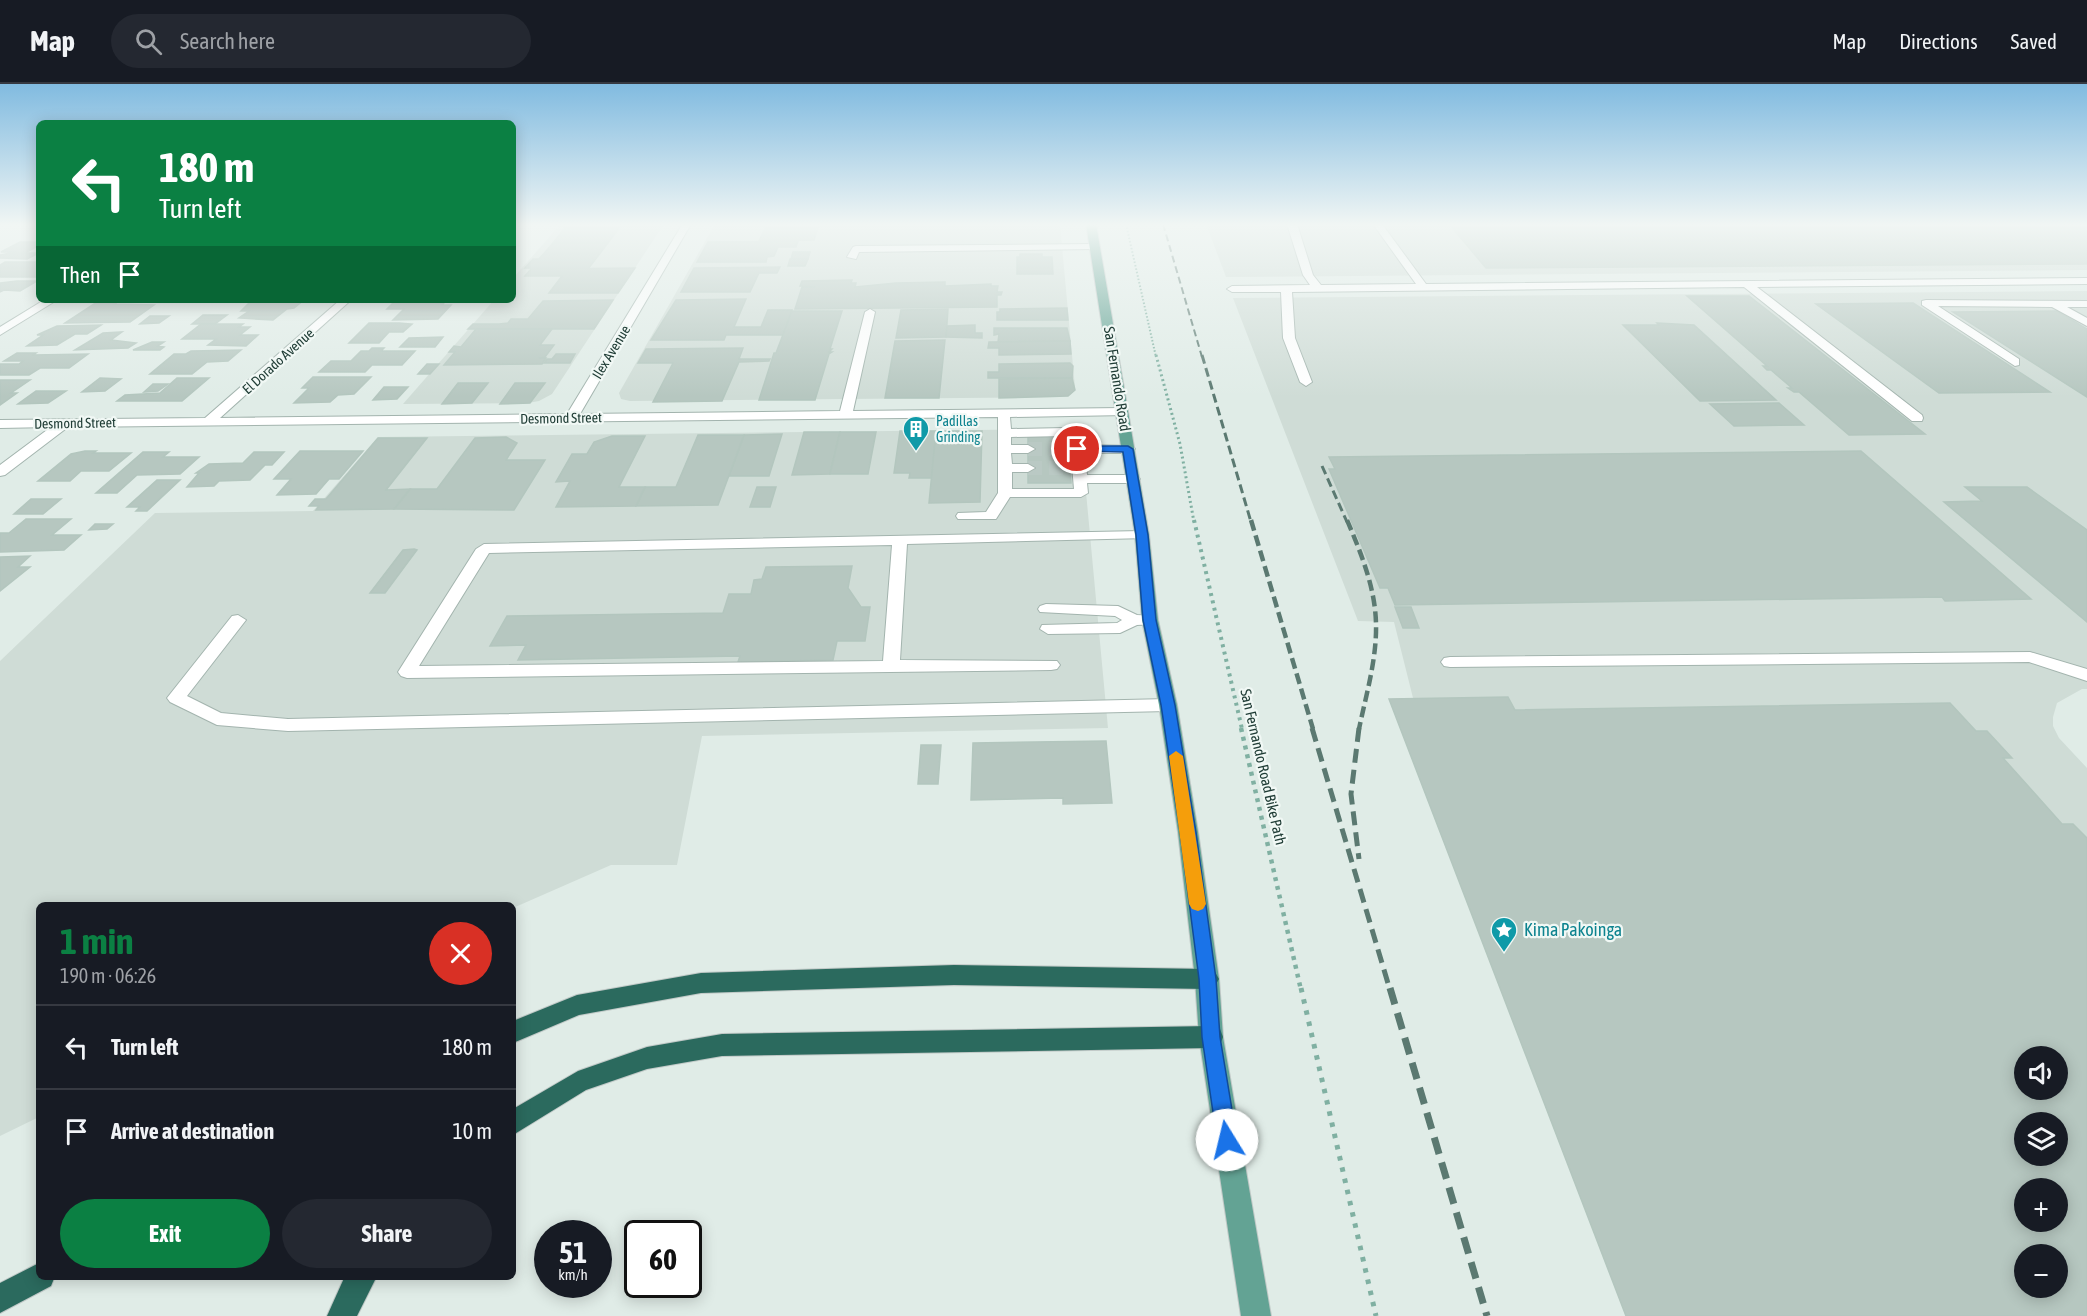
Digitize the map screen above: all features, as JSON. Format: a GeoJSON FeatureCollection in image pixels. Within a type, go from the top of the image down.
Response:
{"type":"FeatureCollection","features":[{"type":"Feature","properties":{"kind":"highway"},"geometry":{"type":"LineString","coordinates":[[516,1031],[577,1005],[701,983],[954,975],[1207,979]]}},
{"type":"Feature","properties":{"kind":"highway"},"geometry":{"type":"LineString","coordinates":[[516,1121],[578,1082],[646,1058],[722,1045],[1211,1037]]}},
{"type":"Feature","properties":{"kind":"highway"},"geometry":{"type":"LineString","coordinates":[[0,1299],[36,1279]]}},
{"type":"Feature","properties":{"kind":"highway"},"geometry":{"type":"LineString","coordinates":[[342,1316],[360,1280]]}},
{"type":"Feature","properties":{"kind":"main road","name":"San Fernando Road"},"geometry":{"type":"LineString","coordinates":[[1101,281],[1142,535],[1142,620],[1168,705],[1207,979],[1211,1037],[1256,1316]]}},
{"type":"Feature","properties":{"kind":"street","name":"Ilex Avenue"},"geometry":{"type":"LineString","coordinates":[[571,418],[653,281]]}},
{"type":"Feature","properties":{"kind":"street"},"geometry":{"type":"LineString","coordinates":[[1313,281],[1318,288]]}},
{"type":"Feature","properties":{"kind":"street"},"geometry":{"type":"LineString","coordinates":[[1419,281],[1423,287]]}},
{"type":"Feature","properties":{"kind":"street"},"geometry":{"type":"LineString","coordinates":[[1232,289],[2052,281]]}},
{"type":"Feature","properties":{"kind":"street"},"geometry":{"type":"LineString","coordinates":[[2016,282],[2087,322]]}},
{"type":"Feature","properties":{"kind":"street"},"geometry":{"type":"LineString","coordinates":[[1892,283],[2015,362]]}},
{"type":"Feature","properties":{"kind":"street"},"geometry":{"type":"LineString","coordinates":[[1746,284],[1917,418]]}},
{"type":"Feature","properties":{"kind":"street"},"geometry":{"type":"LineString","coordinates":[[1286,288],[1289,338],[1306,382]]}},
{"type":"Feature","properties":{"kind":"street"},"geometry":{"type":"LineString","coordinates":[[1917,298],[2087,304]]}},
{"type":"Feature","properties":{"kind":"street"},"geometry":{"type":"LineString","coordinates":[[0,332],[47,303]]}},
{"type":"Feature","properties":{"kind":"street","name":"El Dorado Avenue"},"geometry":{"type":"LineString","coordinates":[[209,421],[343,303]]}},
{"type":"Feature","properties":{"kind":"street"},"geometry":{"type":"LineString","coordinates":[[846,414],[870,312]]}},
{"type":"Feature","properties":{"kind":"street"},"geometry":{"type":"LineString","coordinates":[[963,516],[991,516],[1005,494],[1004,412]]}},
{"type":"Feature","properties":{"kind":"street","name":"Desmond Street"},"geometry":{"type":"LineString","coordinates":[[0,424],[1122,412]]}},
{"type":"Feature","properties":{"kind":"street"},"geometry":{"type":"LineString","coordinates":[[0,472],[64,423]]}},
{"type":"Feature","properties":{"kind":"street"},"geometry":{"type":"LineString","coordinates":[[1004,433],[1066,432],[1074,435],[1077,440],[1073,449],[1081,493],[1005,494]]}},
{"type":"Feature","properties":{"kind":"street"},"geometry":{"type":"LineString","coordinates":[[1004,449],[1028,449]]}},
{"type":"Feature","properties":{"kind":"street"},"geometry":{"type":"LineString","coordinates":[[1073,449],[1128,449]]}},
{"type":"Feature","properties":{"kind":"street"},"geometry":{"type":"LineString","coordinates":[[1005,468],[1028,468]]}},
{"type":"Feature","properties":{"kind":"street"},"geometry":{"type":"LineString","coordinates":[[1076,472],[1133,479]]}},
{"type":"Feature","properties":{"kind":"street"},"geometry":{"type":"LineString","coordinates":[[1051,665],[407,672],[484,549],[1142,535]]}},
{"type":"Feature","properties":{"kind":"street"},"geometry":{"type":"LineString","coordinates":[[891,666],[900,540]]}},
{"type":"Feature","properties":{"kind":"street"},"geometry":{"type":"LineString","coordinates":[[1046,609],[1118,611],[1142,620]]}},
{"type":"Feature","properties":{"kind":"street"},"geometry":{"type":"LineString","coordinates":[[238,620],[176,698],[218,719],[288,725],[1168,705]]}},
{"type":"Feature","properties":{"kind":"street"},"geometry":{"type":"LineString","coordinates":[[1048,629],[1120,628],[1142,620]]}},
{"type":"Feature","properties":{"kind":"street"},"geometry":{"type":"LineString","coordinates":[[1450,662],[2030,657],[2087,675]]}},
{"type":"Feature","properties":{"kind":"path","name":"San Fernando Road Bike Path"},"geometry":{"type":"LineString","coordinates":[[1139,281],[1166,399],[1176,425],[1185,465],[1186,490],[1376,1316]]}},
{"type":"Feature","properties":{"kind":"shaded area"},"geometry":{"type":"Polygon","coordinates":[[[516,281],[626,281],[552,394],[539,401],[528,403],[403,404],[491,303],[516,303],[516,281]]]}},
{"type":"Feature","properties":{"kind":"shaded area"},"geometry":{"type":"Polygon","coordinates":[[[682,281],[1065,281],[1075,388],[1060,397],[630,401],[621,399],[619,393],[682,281]]]}},
{"type":"Feature","properties":{"kind":"shaded area"},"geometry":{"type":"Polygon","coordinates":[[[2087,291],[2087,689],[2082,689],[2057,703],[2053,726],[2059,738],[2087,768],[2087,1316],[1626,1316],[1389,699],[1413,698],[1394,622],[1358,621],[1233,298],[2087,291]]]}},
{"type":"Feature","properties":{"kind":"shaded area"},"geometry":{"type":"Polygon","coordinates":[[[1056,429],[1076,434],[1086,492],[1108,728],[702,736],[677,865],[611,865],[516,907],[516,902],[36,902],[36,1118],[0,1136],[0,661],[155,513],[313,511],[378,437],[1056,429]]]}},
{"type":"Feature","properties":{"kind":"building"},"geometry":{"type":"Polygon","coordinates":[[[36,281],[20,291],[0,292],[0,283],[36,281]]]}},
{"type":"Feature","properties":{"kind":"building"},"geometry":{"type":"Polygon","coordinates":[[[558,281],[626,281],[618,293],[549,293],[558,281]]]}},
{"type":"Feature","properties":{"kind":"building"},"geometry":{"type":"Polygon","coordinates":[[[687,281],[755,281],[750,292],[681,292],[687,281]]]}},
{"type":"Feature","properties":{"kind":"building"},"geometry":{"type":"Polygon","coordinates":[[[802,281],[852,281],[856,283],[855,287],[945,282],[945,286],[991,284],[991,286],[998,286],[997,292],[1002,292],[1001,295],[997,295],[997,307],[795,309],[802,287],[815,287],[800,286],[802,281]]]}},
{"type":"Feature","properties":{"kind":"building"},"geometry":{"type":"Polygon","coordinates":[[[1687,296],[1749,296],[1925,434],[1849,435],[1799,392],[1788,388],[1792,388],[1771,370],[1767,370],[1763,366],[1767,366],[1687,296]]]}},
{"type":"Feature","properties":{"kind":"building"},"geometry":{"type":"Polygon","coordinates":[[[746,299],[734,327],[761,327],[768,310],[792,310],[783,335],[726,335],[724,340],[651,340],[676,300],[746,299]]]}},
{"type":"Feature","properties":{"kind":"building"},"geometry":{"type":"Polygon","coordinates":[[[613,300],[594,329],[468,329],[473,324],[499,324],[508,323],[511,319],[528,319],[543,301],[613,300]]]}},
{"type":"Feature","properties":{"kind":"building"},"geometry":{"type":"Polygon","coordinates":[[[95,303],[154,305],[130,322],[65,323],[95,303]]]}},
{"type":"Feature","properties":{"kind":"building"},"geometry":{"type":"Polygon","coordinates":[[[249,303],[300,303],[294,308],[287,309],[273,320],[239,318],[249,311],[241,311],[249,303]]]}},
{"type":"Feature","properties":{"kind":"building"},"geometry":{"type":"Polygon","coordinates":[[[393,303],[451,305],[438,319],[393,320],[404,309],[387,309],[393,303]]]}},
{"type":"Feature","properties":{"kind":"building"},"geometry":{"type":"Polygon","coordinates":[[[1913,303],[2050,392],[1939,393],[1816,304],[1913,303]]]}},
{"type":"Feature","properties":{"kind":"building"},"geometry":{"type":"Polygon","coordinates":[[[1067,308],[1068,320],[997,320],[997,312],[1000,312],[1000,309],[1067,308]]]}},
{"type":"Feature","properties":{"kind":"building"},"geometry":{"type":"Polygon","coordinates":[[[948,309],[946,337],[896,338],[901,310],[948,309]]]}},
{"type":"Feature","properties":{"kind":"building"},"geometry":{"type":"Polygon","coordinates":[[[792,311],[842,311],[830,349],[832,349],[829,352],[832,352],[829,354],[815,400],[759,400],[774,353],[776,353],[792,311]]]}},
{"type":"Feature","properties":{"kind":"building"},"geometry":{"type":"Polygon","coordinates":[[[2057,311],[2087,329],[2087,397],[1953,312],[2057,311]]]}},
{"type":"Feature","properties":{"kind":"building"},"geometry":{"type":"Polygon","coordinates":[[[203,315],[227,315],[215,324],[192,324],[203,315]]]}},
{"type":"Feature","properties":{"kind":"building"},"geometry":{"type":"Polygon","coordinates":[[[150,316],[169,316],[159,323],[140,324],[150,316]]]}},
{"type":"Feature","properties":{"kind":"building"},"geometry":{"type":"Polygon","coordinates":[[[369,323],[412,324],[403,332],[389,332],[379,343],[349,343],[369,323]]]}},
{"type":"Feature","properties":{"kind":"building"},"geometry":{"type":"Polygon","coordinates":[[[1657,323],[1694,325],[1776,400],[1700,401],[1623,325],[1659,325],[1657,323]]]}},
{"type":"Feature","properties":{"kind":"building"},"geometry":{"type":"Polygon","coordinates":[[[201,324],[243,324],[239,327],[250,327],[240,335],[258,335],[246,346],[208,345],[216,339],[182,339],[201,324]]]}},
{"type":"Feature","properties":{"kind":"building"},"geometry":{"type":"Polygon","coordinates":[[[101,325],[87,334],[75,334],[57,345],[27,346],[43,335],[37,335],[57,326],[101,325]]]}},
{"type":"Feature","properties":{"kind":"building"},"geometry":{"type":"Polygon","coordinates":[[[975,325],[975,333],[982,333],[982,338],[946,337],[947,326],[975,325]]]}},
{"type":"Feature","properties":{"kind":"building"},"geometry":{"type":"Polygon","coordinates":[[[994,328],[1067,328],[1070,341],[998,342],[999,334],[994,335],[994,328]]]}},
{"type":"Feature","properties":{"kind":"building"},"geometry":{"type":"Polygon","coordinates":[[[476,329],[552,329],[540,345],[554,345],[545,357],[539,358],[546,358],[542,364],[444,365],[455,352],[449,352],[454,346],[461,347],[476,329]]]}},
{"type":"Feature","properties":{"kind":"building"},"geometry":{"type":"Polygon","coordinates":[[[122,332],[111,340],[136,343],[128,348],[75,350],[103,333],[122,332]]]}},
{"type":"Feature","properties":{"kind":"building"},"geometry":{"type":"Polygon","coordinates":[[[443,337],[435,347],[400,347],[409,338],[443,337]]]}},
{"type":"Feature","properties":{"kind":"building"},"geometry":{"type":"Polygon","coordinates":[[[945,340],[939,398],[885,398],[895,341],[945,340]]]}},
{"type":"Feature","properties":{"kind":"building"},"geometry":{"type":"Polygon","coordinates":[[[1070,341],[1071,354],[999,355],[999,348],[988,348],[989,342],[1070,341]]]}},
{"type":"Feature","properties":{"kind":"building"},"geometry":{"type":"Polygon","coordinates":[[[152,342],[164,342],[158,346],[164,347],[160,350],[133,350],[152,342]]]}},
{"type":"Feature","properties":{"kind":"building"},"geometry":{"type":"Polygon","coordinates":[[[372,348],[384,348],[381,351],[415,351],[402,365],[372,365],[365,372],[319,372],[331,361],[351,361],[361,351],[369,351],[372,348]]]}},
{"type":"Feature","properties":{"kind":"building"},"geometry":{"type":"Polygon","coordinates":[[[743,348],[739,359],[770,359],[769,361],[739,362],[722,401],[653,402],[673,363],[638,363],[646,349],[743,348]]]}},
{"type":"Feature","properties":{"kind":"building"},"geometry":{"type":"Polygon","coordinates":[[[241,350],[228,361],[207,362],[192,374],[150,374],[174,354],[186,354],[191,351],[241,350]]]}},
{"type":"Feature","properties":{"kind":"building"},"geometry":{"type":"Polygon","coordinates":[[[17,353],[88,354],[69,368],[40,368],[29,375],[0,375],[0,364],[19,364],[23,361],[4,361],[17,353]]]}},
{"type":"Feature","properties":{"kind":"building"},"geometry":{"type":"Polygon","coordinates":[[[556,354],[575,354],[570,363],[544,363],[556,354]]]}},
{"type":"Feature","properties":{"kind":"building"},"geometry":{"type":"Polygon","coordinates":[[[1070,363],[1073,366],[1072,378],[988,378],[988,372],[999,372],[999,364],[1070,363]]]}},
{"type":"Feature","properties":{"kind":"building"},"geometry":{"type":"Polygon","coordinates":[[[427,364],[439,364],[430,374],[418,374],[427,364]]]}},
{"type":"Feature","properties":{"kind":"building"},"geometry":{"type":"Polygon","coordinates":[[[313,377],[371,377],[354,394],[338,395],[330,402],[294,403],[309,388],[302,388],[313,377]]]}},
{"type":"Feature","properties":{"kind":"building"},"geometry":{"type":"Polygon","coordinates":[[[100,378],[121,379],[105,391],[82,392],[100,378]]]}},
{"type":"Feature","properties":{"kind":"building"},"geometry":{"type":"Polygon","coordinates":[[[177,378],[209,378],[182,401],[117,401],[125,395],[160,393],[177,378]]]}},
{"type":"Feature","properties":{"kind":"building"},"geometry":{"type":"Polygon","coordinates":[[[1072,378],[1075,390],[1068,396],[999,398],[999,379],[1072,378]]]}},
{"type":"Feature","properties":{"kind":"building"},"geometry":{"type":"Polygon","coordinates":[[[0,380],[30,380],[11,393],[17,393],[0,405],[0,380]]]}},
{"type":"Feature","properties":{"kind":"building"},"geometry":{"type":"Polygon","coordinates":[[[458,383],[488,383],[472,403],[442,404],[458,383]]]}},
{"type":"Feature","properties":{"kind":"building"},"geometry":{"type":"Polygon","coordinates":[[[515,383],[545,383],[530,403],[500,404],[515,383]]]}},
{"type":"Feature","properties":{"kind":"building"},"geometry":{"type":"Polygon","coordinates":[[[153,384],[168,384],[158,391],[144,392],[153,384]]]}},
{"type":"Feature","properties":{"kind":"building"},"geometry":{"type":"Polygon","coordinates":[[[384,387],[408,387],[397,399],[373,400],[384,387]]]}},
{"type":"Feature","properties":{"kind":"building"},"geometry":{"type":"Polygon","coordinates":[[[36,391],[66,391],[48,403],[18,404],[36,391]]]}},
{"type":"Feature","properties":{"kind":"building"},"geometry":{"type":"Polygon","coordinates":[[[1779,403],[1804,425],[1734,426],[1710,404],[1779,403]]]}},
{"type":"Feature","properties":{"kind":"building","name":"Padillas Grinding"},"geometry":{"type":"Polygon","coordinates":[[[900,431],[936,431],[932,478],[909,478],[910,473],[894,473],[900,431]]]}},
{"type":"Feature","properties":{"kind":"building"},"geometry":{"type":"Polygon","coordinates":[[[936,431],[982,431],[980,502],[929,503],[936,431]]]}},
{"type":"Feature","properties":{"kind":"building"},"geometry":{"type":"Polygon","coordinates":[[[804,432],[840,432],[830,474],[792,475],[804,432]]]}},
{"type":"Feature","properties":{"kind":"building"},"geometry":{"type":"Polygon","coordinates":[[[840,432],[876,432],[868,474],[830,474],[840,432]]]}},
{"type":"Feature","properties":{"kind":"building"},"geometry":{"type":"Polygon","coordinates":[[[782,434],[769,476],[729,476],[744,435],[782,434]]]}},
{"type":"Feature","properties":{"kind":"building"},"geometry":{"type":"Polygon","coordinates":[[[698,435],[744,435],[718,505],[636,506],[645,487],[676,487],[698,435]]]}},
{"type":"Feature","properties":{"kind":"building"},"geometry":{"type":"Polygon","coordinates":[[[612,436],[645,436],[619,487],[645,487],[636,506],[556,507],[570,481],[556,482],[572,454],[587,454],[594,442],[612,436]]]}},
{"type":"Feature","properties":{"kind":"building"},"geometry":{"type":"Polygon","coordinates":[[[1028,436],[1068,436],[1071,483],[1028,483],[1028,436]]]}},
{"type":"Feature","properties":{"kind":"building"},"geometry":{"type":"Polygon","coordinates":[[[506,437],[517,443],[506,460],[545,460],[514,510],[394,509],[410,489],[437,489],[475,438],[506,437]]]}},
{"type":"Feature","properties":{"kind":"building"},"geometry":{"type":"Polygon","coordinates":[[[378,438],[427,438],[386,490],[410,489],[394,509],[316,510],[319,506],[309,506],[315,499],[326,499],[378,438]]]}},
{"type":"Feature","properties":{"kind":"building"},"geometry":{"type":"Polygon","coordinates":[[[85,451],[131,453],[109,471],[81,471],[70,481],[38,481],[71,454],[85,451]]]}},
{"type":"Feature","properties":{"kind":"building"},"geometry":{"type":"Polygon","coordinates":[[[300,451],[363,451],[339,479],[329,479],[316,494],[277,495],[291,479],[274,479],[300,451]]]}},
{"type":"Feature","properties":{"kind":"building"},"geometry":{"type":"Polygon","coordinates":[[[1861,451],[2031,599],[1945,601],[1942,597],[1395,605],[1388,588],[1380,588],[1329,469],[1335,469],[1329,457],[1861,451]]]}},
{"type":"Feature","properties":{"kind":"building"},"geometry":{"type":"Polygon","coordinates":[[[143,452],[169,452],[163,457],[199,457],[180,474],[137,475],[117,493],[96,493],[143,452]]]}},
{"type":"Feature","properties":{"kind":"building"},"geometry":{"type":"Polygon","coordinates":[[[254,452],[284,452],[272,465],[265,465],[250,480],[219,481],[214,486],[187,487],[199,473],[196,473],[209,464],[243,463],[254,452]]]}},
{"type":"Feature","properties":{"kind":"building"},"geometry":{"type":"Polygon","coordinates":[[[157,480],[180,480],[147,511],[136,511],[140,507],[127,507],[157,480]]]}},
{"type":"Feature","properties":{"kind":"building"},"geometry":{"type":"Polygon","coordinates":[[[757,487],[776,487],[770,507],[750,507],[757,487]]]}},
{"type":"Feature","properties":{"kind":"building"},"geometry":{"type":"Polygon","coordinates":[[[1965,487],[2027,487],[2087,530],[2087,622],[1944,502],[1982,501],[1965,487]]]}},
{"type":"Feature","properties":{"kind":"building"},"geometry":{"type":"Polygon","coordinates":[[[31,499],[61,499],[43,514],[14,514],[31,499]]]}},
{"type":"Feature","properties":{"kind":"building"},"geometry":{"type":"Polygon","coordinates":[[[26,519],[71,519],[52,535],[81,535],[64,550],[0,552],[0,533],[9,533],[26,519]]]}},
{"type":"Feature","properties":{"kind":"building"},"geometry":{"type":"Polygon","coordinates":[[[95,524],[113,524],[107,529],[89,530],[95,524]]]}},
{"type":"Feature","properties":{"kind":"building"},"geometry":{"type":"Polygon","coordinates":[[[403,550],[417,550],[385,593],[370,593],[403,550]]]}},
{"type":"Feature","properties":{"kind":"building"},"geometry":{"type":"Polygon","coordinates":[[[30,556],[18,567],[30,567],[0,591],[0,557],[30,556]]]}},
{"type":"Feature","properties":{"kind":"building"},"geometry":{"type":"Polygon","coordinates":[[[852,566],[848,588],[861,607],[870,607],[865,641],[837,641],[833,660],[738,662],[740,656],[518,660],[526,645],[490,646],[507,616],[723,613],[729,594],[751,594],[754,580],[762,579],[766,567],[852,566]]]}},
{"type":"Feature","properties":{"kind":"building"},"geometry":{"type":"Polygon","coordinates":[[[1395,607],[1411,607],[1419,628],[1403,628],[1395,607]]]}},
{"type":"Feature","properties":{"kind":"building"},"geometry":{"type":"Polygon","coordinates":[[[1508,697],[1515,710],[1950,703],[1976,731],[1987,731],[2012,758],[2003,758],[2062,824],[2073,824],[2087,838],[2087,1316],[1626,1316],[1389,699],[1508,697]]]}},
{"type":"Feature","properties":{"kind":"building"},"geometry":{"type":"Polygon","coordinates":[[[1106,741],[1112,803],[1063,804],[1063,798],[971,800],[973,743],[1106,741]]]}},
{"type":"Feature","properties":{"kind":"building"},"geometry":{"type":"Polygon","coordinates":[[[921,745],[941,745],[938,784],[918,784],[921,745]]]}},
{"type":"Feature","properties":{"kind":"tunnel"},"geometry":{"type":"LineString","coordinates":[[1028,449],[1069,449]]}},
{"type":"Feature","properties":{"kind":"tunnel"},"geometry":{"type":"LineString","coordinates":[[1028,468],[1070,468]]}},
{"type":"Feature","properties":{"kind":"railway"},"geometry":{"type":"LineString","coordinates":[[1180,281],[1202,357]]}},
{"type":"Feature","properties":{"kind":"railway"},"geometry":{"type":"LineString","coordinates":[[1202,355],[1251,522]]}},
{"type":"Feature","properties":{"kind":"railway"},"geometry":{"type":"LineString","coordinates":[[1322,466],[1347,522]]}},
{"type":"Feature","properties":{"kind":"railway"},"geometry":{"type":"LineString","coordinates":[[1251,520],[1313,729]]}},
{"type":"Feature","properties":{"kind":"railway"},"geometry":{"type":"LineString","coordinates":[[1347,520],[1370,583],[1376,623],[1373,663],[1359,729]]}},
{"type":"Feature","properties":{"kind":"railway"},"geometry":{"type":"LineString","coordinates":[[1312,728],[1390,990]]}},
{"type":"Feature","properties":{"kind":"railway"},"geometry":{"type":"LineString","coordinates":[[1359,728],[1351,794],[1359,859]]}},
{"type":"Feature","properties":{"kind":"railway"},"geometry":{"type":"LineString","coordinates":[[1390,988],[1487,1316]]}},
{"type":"Feature","properties":{"kind":"slow traffic"},"geometry":{"type":"LineString","coordinates":[[1176,756],[1198,904]]}},
{"type":"Feature","properties":{"kind":"place","name":"Padillas Grinding"},"geometry":{"type":"Point","coordinates":[916,452]}},
{"type":"Feature","properties":{"kind":"place","name":"Kima Pakoinga"},"geometry":{"type":"Point","coordinates":[1504,953]}},
{"type":"Feature","properties":{"kind":"route"},"geometry":{"type":"LineString","coordinates":[[1077,449],[1128,449],[1142,535],[1150,620],[1168,705],[1188,832],[1207,979],[1211,1037],[1227,1140]]}}]}
